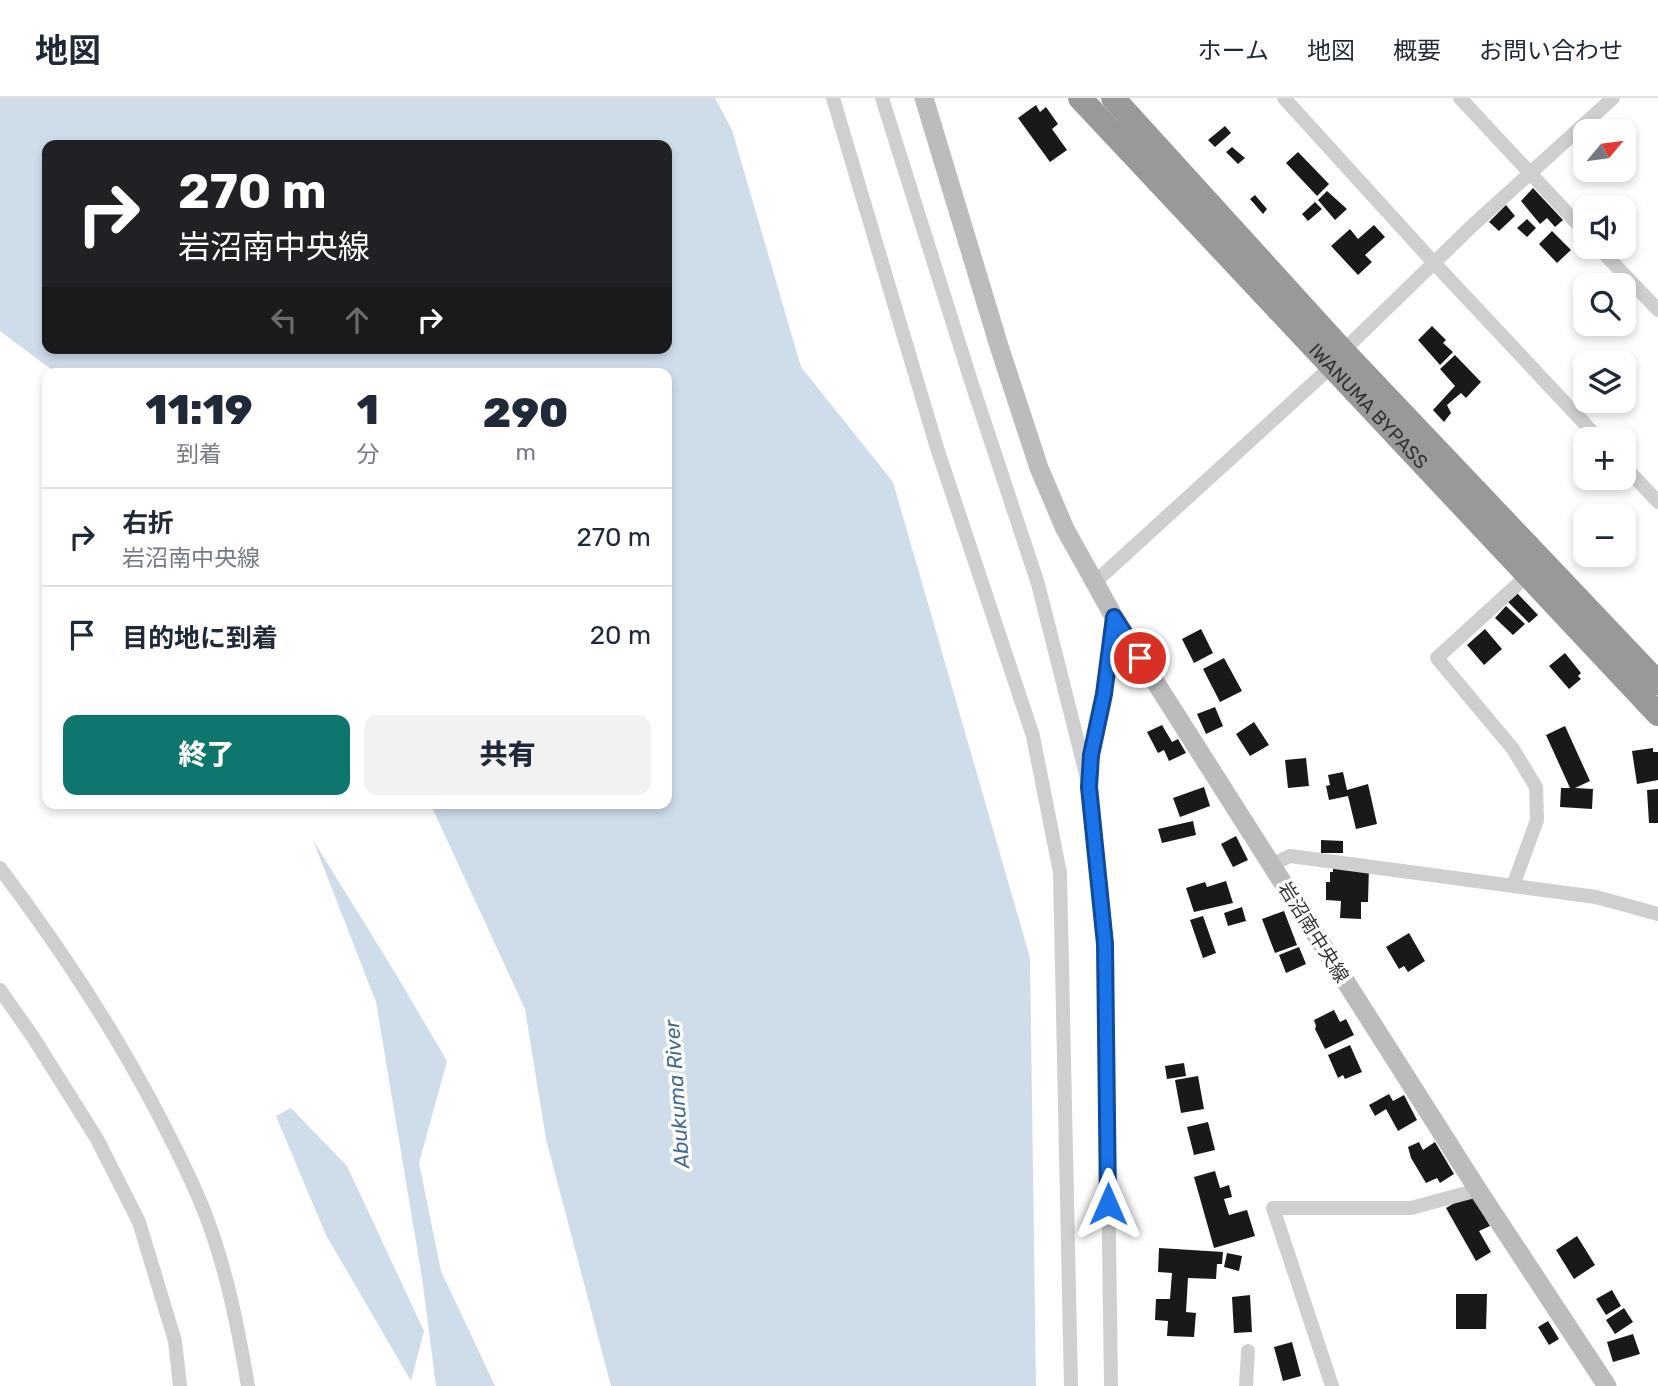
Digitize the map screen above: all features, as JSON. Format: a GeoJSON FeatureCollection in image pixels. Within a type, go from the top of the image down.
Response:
{"type":"FeatureCollection","features":[{"type":"Feature","properties":{"kind":"highway","name":"IWANUMA BYPASS"},"geometry":{"type":"LineString","coordinates":[[1080,98],[1658,683]]}},
{"type":"Feature","properties":{"kind":"highway","name":"IWANUMA BYPASS"},"geometry":{"type":"LineString","coordinates":[[1113,98],[1528,575],[1658,714]]}},
{"type":"Feature","properties":{"kind":"street"},"geometry":{"type":"LineString","coordinates":[[833,98],[937,448],[1033,736],[1060,873],[1071,1386]]}},
{"type":"Feature","properties":{"kind":"street"},"geometry":{"type":"LineString","coordinates":[[882,98],[1038,584],[1089,786],[1105,944],[1111,1386]]}},
{"type":"Feature","properties":{"kind":"street","name":"岩沼南中央線"},"geometry":{"type":"LineString","coordinates":[[925,98],[999,346],[1039,468],[1065,529],[1114,617],[1478,1190],[1607,1386]]}},
{"type":"Feature","properties":{"kind":"street"},"geometry":{"type":"LineString","coordinates":[[1284,98],[1588,427]]}},
{"type":"Feature","properties":{"kind":"street"},"geometry":{"type":"LineString","coordinates":[[1460,98],[1573,219]]}},
{"type":"Feature","properties":{"kind":"street"},"geometry":{"type":"LineString","coordinates":[[1094,583],[1338,358],[1530,173],[1613,98]]}},
{"type":"Feature","properties":{"kind":"street"},"geometry":{"type":"LineString","coordinates":[[1609,259],[1658,310]]}},
{"type":"Feature","properties":{"kind":"street"},"geometry":{"type":"LineString","coordinates":[[1636,479],[1658,502]]}},
{"type":"Feature","properties":{"kind":"street"},"geometry":{"type":"LineString","coordinates":[[1513,886],[1537,820],[1536,787],[1513,749],[1437,659],[1528,575]]}},
{"type":"Feature","properties":{"kind":"street"},"geometry":{"type":"LineString","coordinates":[[1089,786],[1091,755],[1104,694],[1114,617]]}},
{"type":"Feature","properties":{"kind":"street"},"geometry":{"type":"LineString","coordinates":[[1271,865],[1290,856],[1596,897],[1658,914]]}},
{"type":"Feature","properties":{"kind":"street"},"geometry":{"type":"LineString","coordinates":[[0,868],[91,996],[175,1147],[206,1216],[234,1306],[248,1386]]}},
{"type":"Feature","properties":{"kind":"street"},"geometry":{"type":"LineString","coordinates":[[0,990],[97,1139],[139,1222],[175,1341],[180,1386]]}},
{"type":"Feature","properties":{"kind":"street"},"geometry":{"type":"LineString","coordinates":[[1332,1386],[1273,1208],[1411,1208],[1478,1190]]}},
{"type":"Feature","properties":{"kind":"street"},"geometry":{"type":"LineString","coordinates":[[1246,1386],[1248,1351]]}},
{"type":"Feature","properties":{"kind":"water","name":"Abukuma River"},"geometry":{"type":"Polygon","coordinates":[[[0,98],[715,98],[732,130],[801,367],[893,482],[1030,958],[1036,1386],[611,1386],[546,1139],[525,1009],[433,809],[672,809],[672,368],[49,368],[0,331],[0,98]]]}},
{"type":"Feature","properties":{"kind":"water"},"geometry":{"type":"Polygon","coordinates":[[[313,840],[447,1061],[419,1163],[441,1271],[495,1386],[436,1386],[422,1278],[376,1002],[313,840]]]}},
{"type":"Feature","properties":{"kind":"water"},"geometry":{"type":"Polygon","coordinates":[[[291,1108],[347,1166],[424,1331],[411,1381],[326,1235],[276,1116],[291,1108]]]}},
{"type":"Feature","properties":{"kind":"building"},"geometry":{"type":"Polygon","coordinates":[[[1036,105],[1040,112],[1046,107],[1058,124],[1052,129],[1067,150],[1050,162],[1018,118],[1036,105]]]}},
{"type":"Feature","properties":{"kind":"building"},"geometry":{"type":"Polygon","coordinates":[[[1225,126],[1231,133],[1215,147],[1208,140],[1225,126]]]}},
{"type":"Feature","properties":{"kind":"building"},"geometry":{"type":"Polygon","coordinates":[[[1232,147],[1245,158],[1238,164],[1226,152],[1232,147]]]}},
{"type":"Feature","properties":{"kind":"building"},"geometry":{"type":"Polygon","coordinates":[[[1298,152],[1329,184],[1317,196],[1286,163],[1298,152]]]}},
{"type":"Feature","properties":{"kind":"building"},"geometry":{"type":"Polygon","coordinates":[[[1533,188],[1563,220],[1555,227],[1547,218],[1540,224],[1521,201],[1533,188]]]}},
{"type":"Feature","properties":{"kind":"building"},"geometry":{"type":"Polygon","coordinates":[[[1327,191],[1347,209],[1335,220],[1318,200],[1327,191]]]}},
{"type":"Feature","properties":{"kind":"building"},"geometry":{"type":"Polygon","coordinates":[[[1255,195],[1267,209],[1263,214],[1250,199],[1255,195]]]}},
{"type":"Feature","properties":{"kind":"building"},"geometry":{"type":"Polygon","coordinates":[[[1315,202],[1322,209],[1308,221],[1302,214],[1315,202]]]}},
{"type":"Feature","properties":{"kind":"building"},"geometry":{"type":"Polygon","coordinates":[[[1506,205],[1515,216],[1499,231],[1489,222],[1506,205]]]}},
{"type":"Feature","properties":{"kind":"building"},"geometry":{"type":"Polygon","coordinates":[[[1527,219],[1536,228],[1527,237],[1517,228],[1527,219]]]}},
{"type":"Feature","properties":{"kind":"building"},"geometry":{"type":"Polygon","coordinates":[[[1374,225],[1385,237],[1365,255],[1372,262],[1358,275],[1331,246],[1350,229],[1358,239],[1374,225]]]}},
{"type":"Feature","properties":{"kind":"building"},"geometry":{"type":"Polygon","coordinates":[[[1552,231],[1571,250],[1557,263],[1539,244],[1552,231]]]}},
{"type":"Feature","properties":{"kind":"building"},"geometry":{"type":"Polygon","coordinates":[[[1432,326],[1446,340],[1443,343],[1453,352],[1440,365],[1418,340],[1432,326]]]}},
{"type":"Feature","properties":{"kind":"building"},"geometry":{"type":"Polygon","coordinates":[[[1455,355],[1481,382],[1466,398],[1461,393],[1447,405],[1451,413],[1444,422],[1433,410],[1455,386],[1440,369],[1455,355]]]}},
{"type":"Feature","properties":{"kind":"building"},"geometry":{"type":"Polygon","coordinates":[[[1517,593],[1538,615],[1529,623],[1508,602],[1517,593]]]}},
{"type":"Feature","properties":{"kind":"building"},"geometry":{"type":"Polygon","coordinates":[[[1506,606],[1525,624],[1513,635],[1495,618],[1506,606]]]}},
{"type":"Feature","properties":{"kind":"building"},"geometry":{"type":"Polygon","coordinates":[[[1201,629],[1213,653],[1194,663],[1182,639],[1201,629]]]}},
{"type":"Feature","properties":{"kind":"building"},"geometry":{"type":"Polygon","coordinates":[[[1485,629],[1502,649],[1484,665],[1467,645],[1485,629]]]}},
{"type":"Feature","properties":{"kind":"building"},"geometry":{"type":"Polygon","coordinates":[[[1565,653],[1581,673],[1578,676],[1581,679],[1569,689],[1549,666],[1565,653]]]}},
{"type":"Feature","properties":{"kind":"building"},"geometry":{"type":"Polygon","coordinates":[[[1224,658],[1242,691],[1220,702],[1203,669],[1224,658]]]}},
{"type":"Feature","properties":{"kind":"building"},"geometry":{"type":"Polygon","coordinates":[[[1215,707],[1223,726],[1206,734],[1197,714],[1215,707]]]}},
{"type":"Feature","properties":{"kind":"building"},"geometry":{"type":"Polygon","coordinates":[[[1254,722],[1269,745],[1250,756],[1236,734],[1254,722]]]}},
{"type":"Feature","properties":{"kind":"building"},"geometry":{"type":"Polygon","coordinates":[[[1162,725],[1172,742],[1178,739],[1186,753],[1169,761],[1164,750],[1158,753],[1147,732],[1162,725]]]}},
{"type":"Feature","properties":{"kind":"building"},"geometry":{"type":"Polygon","coordinates":[[[1565,726],[1590,781],[1575,788],[1593,789],[1592,809],[1560,807],[1561,788],[1570,788],[1546,735],[1565,726]]]}},
{"type":"Feature","properties":{"kind":"building"},"geometry":{"type":"Polygon","coordinates":[[[1653,748],[1653,752],[1658,752],[1658,780],[1637,784],[1632,751],[1653,748]]]}},
{"type":"Feature","properties":{"kind":"building"},"geometry":{"type":"Polygon","coordinates":[[[1306,758],[1309,786],[1288,788],[1285,760],[1306,758]]]}},
{"type":"Feature","properties":{"kind":"building"},"geometry":{"type":"Polygon","coordinates":[[[1343,772],[1347,790],[1368,784],[1377,824],[1356,829],[1348,796],[1329,800],[1326,786],[1330,785],[1328,775],[1343,772]]]}},
{"type":"Feature","properties":{"kind":"building"},"geometry":{"type":"Polygon","coordinates":[[[1204,787],[1210,806],[1180,817],[1173,798],[1204,787]]]}},
{"type":"Feature","properties":{"kind":"building"},"geometry":{"type":"Polygon","coordinates":[[[1658,789],[1658,823],[1649,823],[1647,790],[1658,789]]]}},
{"type":"Feature","properties":{"kind":"building"},"geometry":{"type":"Polygon","coordinates":[[[1193,821],[1196,835],[1162,843],[1158,829],[1193,821]]]}},
{"type":"Feature","properties":{"kind":"building"},"geometry":{"type":"Polygon","coordinates":[[[1236,836],[1248,860],[1233,867],[1221,844],[1236,836]]]}},
{"type":"Feature","properties":{"kind":"building"},"geometry":{"type":"Polygon","coordinates":[[[1321,840],[1343,841],[1343,853],[1321,853],[1321,840]]]}},
{"type":"Feature","properties":{"kind":"building"},"geometry":{"type":"Polygon","coordinates":[[[1369,867],[1368,902],[1361,902],[1361,919],[1340,918],[1341,901],[1326,900],[1326,882],[1330,882],[1330,872],[1333,872],[1333,869],[1369,867]]]}},
{"type":"Feature","properties":{"kind":"building"},"geometry":{"type":"Polygon","coordinates":[[[1226,881],[1233,903],[1194,912],[1186,888],[1205,882],[1207,887],[1226,881]]]}},
{"type":"Feature","properties":{"kind":"building"},"geometry":{"type":"Polygon","coordinates":[[[1242,907],[1246,921],[1228,926],[1224,913],[1242,907]]]}},
{"type":"Feature","properties":{"kind":"building"},"geometry":{"type":"Polygon","coordinates":[[[1284,911],[1297,945],[1275,953],[1262,919],[1284,911]]]}},
{"type":"Feature","properties":{"kind":"building"},"geometry":{"type":"Polygon","coordinates":[[[1203,916],[1216,953],[1203,958],[1190,920],[1203,916]]]}},
{"type":"Feature","properties":{"kind":"building"},"geometry":{"type":"Polygon","coordinates":[[[1409,933],[1425,961],[1408,972],[1404,966],[1399,969],[1386,947],[1409,933]]]}},
{"type":"Feature","properties":{"kind":"building"},"geometry":{"type":"Polygon","coordinates":[[[1299,947],[1306,964],[1286,973],[1279,955],[1299,947]]]}},
{"type":"Feature","properties":{"kind":"building"},"geometry":{"type":"Polygon","coordinates":[[[1334,1010],[1340,1022],[1346,1019],[1354,1035],[1325,1049],[1315,1029],[1314,1020],[1334,1010]]]}},
{"type":"Feature","properties":{"kind":"building"},"geometry":{"type":"Polygon","coordinates":[[[1350,1045],[1362,1072],[1345,1079],[1343,1075],[1338,1078],[1328,1055],[1350,1045]]]}},
{"type":"Feature","properties":{"kind":"building"},"geometry":{"type":"Polygon","coordinates":[[[1184,1063],[1186,1076],[1167,1079],[1165,1066],[1184,1063]]]}},
{"type":"Feature","properties":{"kind":"building"},"geometry":{"type":"Polygon","coordinates":[[[1198,1076],[1204,1109],[1181,1113],[1175,1080],[1198,1076]]]}},
{"type":"Feature","properties":{"kind":"building"},"geometry":{"type":"Polygon","coordinates":[[[1389,1094],[1393,1101],[1404,1095],[1417,1120],[1398,1131],[1386,1109],[1375,1116],[1369,1105],[1389,1094]]]}},
{"type":"Feature","properties":{"kind":"building"},"geometry":{"type":"Polygon","coordinates":[[[1208,1122],[1215,1150],[1194,1155],[1187,1127],[1208,1122]]]}},
{"type":"Feature","properties":{"kind":"building"},"geometry":{"type":"Polygon","coordinates":[[[1419,1142],[1423,1150],[1435,1142],[1454,1174],[1440,1183],[1437,1178],[1426,1183],[1411,1158],[1408,1147],[1419,1142]]]}},
{"type":"Feature","properties":{"kind":"building"},"geometry":{"type":"Polygon","coordinates":[[[1215,1171],[1220,1188],[1229,1185],[1232,1197],[1224,1199],[1229,1215],[1247,1210],[1255,1236],[1214,1248],[1194,1177],[1215,1171]]]}},
{"type":"Feature","properties":{"kind":"building"},"geometry":{"type":"Polygon","coordinates":[[[1471,1193],[1490,1226],[1479,1231],[1491,1252],[1476,1261],[1446,1208],[1471,1193]]]}},
{"type":"Feature","properties":{"kind":"building"},"geometry":{"type":"Polygon","coordinates":[[[1577,1236],[1595,1265],[1574,1279],[1556,1250],[1577,1236]]]}},
{"type":"Feature","properties":{"kind":"building"},"geometry":{"type":"Polygon","coordinates":[[[1159,1248],[1223,1252],[1222,1264],[1217,1264],[1216,1279],[1188,1278],[1186,1312],[1196,1313],[1194,1337],[1167,1336],[1168,1321],[1155,1320],[1156,1299],[1170,1299],[1172,1273],[1158,1272],[1159,1248]]]}},
{"type":"Feature","properties":{"kind":"building"},"geometry":{"type":"Polygon","coordinates":[[[1227,1253],[1242,1256],[1239,1271],[1224,1267],[1227,1253]]]}},
{"type":"Feature","properties":{"kind":"building"},"geometry":{"type":"Polygon","coordinates":[[[1612,1290],[1621,1306],[1606,1315],[1596,1299],[1612,1290]]]}},
{"type":"Feature","properties":{"kind":"building"},"geometry":{"type":"Polygon","coordinates":[[[1456,1294],[1487,1294],[1486,1329],[1456,1329],[1456,1294]]]}},
{"type":"Feature","properties":{"kind":"building"},"geometry":{"type":"Polygon","coordinates":[[[1250,1295],[1252,1332],[1234,1333],[1232,1297],[1250,1295]]]}},
{"type":"Feature","properties":{"kind":"building"},"geometry":{"type":"Polygon","coordinates":[[[1624,1308],[1633,1322],[1615,1334],[1606,1320],[1624,1308]]]}},
{"type":"Feature","properties":{"kind":"building"},"geometry":{"type":"Polygon","coordinates":[[[1548,1321],[1559,1339],[1549,1345],[1538,1327],[1548,1321]]]}},
{"type":"Feature","properties":{"kind":"building"},"geometry":{"type":"Polygon","coordinates":[[[1633,1334],[1640,1354],[1613,1362],[1607,1342],[1633,1334]]]}},
{"type":"Feature","properties":{"kind":"building"},"geometry":{"type":"Polygon","coordinates":[[[1292,1342],[1301,1376],[1283,1381],[1274,1347],[1292,1342]]]}},
{"type":"Feature","properties":{"kind":"route"},"geometry":{"type":"LineString","coordinates":[[1108,1204],[1105,944],[1089,787],[1091,755],[1104,694],[1114,617],[1140,658]]}}]}
